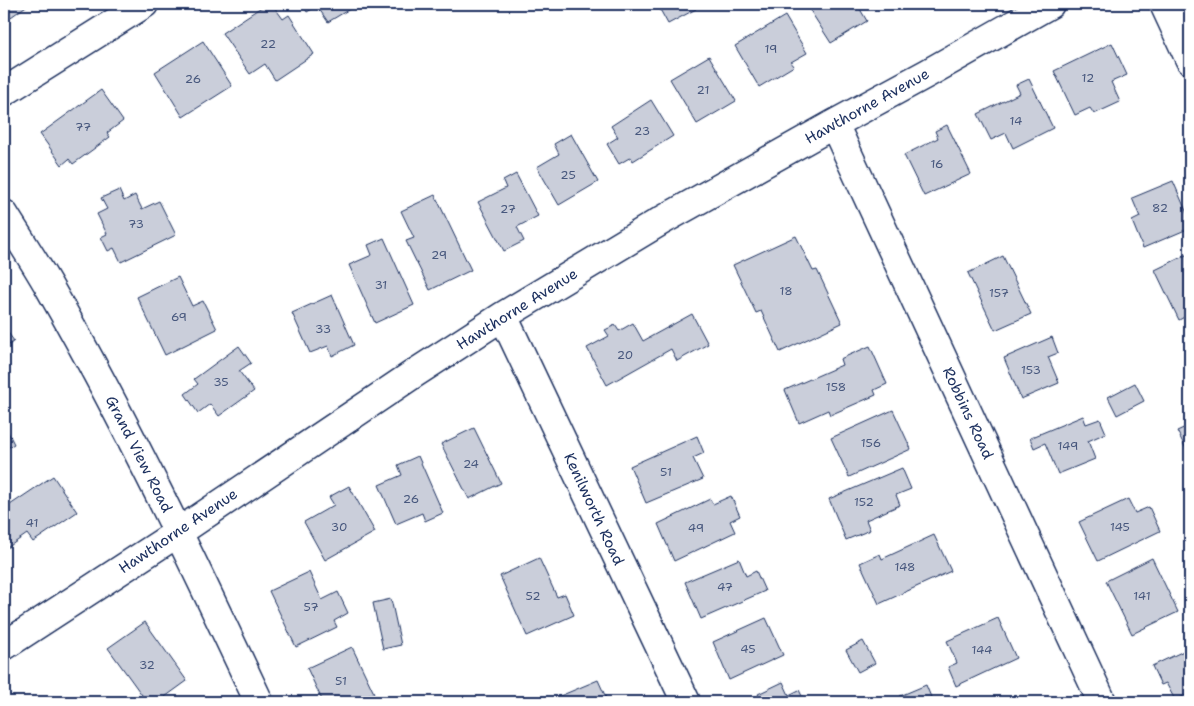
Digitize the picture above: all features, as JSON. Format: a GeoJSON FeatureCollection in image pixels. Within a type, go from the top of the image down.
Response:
{"type":"FeatureCollection","features":[{"type":"Feature","properties":{"kind":"street"},"geometry":{"type":"LineString","coordinates":[[4,92],[144,4]]}},
{"type":"Feature","properties":{"kind":"street","name":"Hawthorne Avenue"},"geometry":{"type":"LineString","coordinates":[[4,646],[503,316],[653,226],[834,124],[928,74],[1050,4]]}},
{"type":"Feature","properties":{"kind":"street"},"geometry":{"type":"LineString","coordinates":[[1164,4],[1190,60]]}},
{"type":"Feature","properties":{"kind":"street","name":"Robbins Road"},"geometry":{"type":"LineString","coordinates":[[834,124],[1102,702]]}},
{"type":"Feature","properties":{"kind":"street","name":"Grand View Road"},"geometry":{"type":"LineString","coordinates":[[4,214],[51,290],[98,375],[179,532],[259,702]]}},
{"type":"Feature","properties":{"kind":"street","name":"Kenilworth Road"},"geometry":{"type":"LineString","coordinates":[[503,316],[686,702]]}},
{"type":"Feature","properties":{"kind":"building"},"geometry":{"type":"Polygon","coordinates":[[[4,4],[29,4],[4,22],[4,4]]]}},
{"type":"Feature","properties":{"kind":"building"},"geometry":{"type":"Polygon","coordinates":[[[266,4],[272,4],[283,19],[289,15],[314,54],[275,80],[265,64],[250,74],[222,33],[266,4]]]}},
{"type":"Feature","properties":{"kind":"building"},"geometry":{"type":"Polygon","coordinates":[[[302,4],[358,4],[328,22],[317,6],[307,12],[302,4]]]}},
{"type":"Feature","properties":{"kind":"building"},"geometry":{"type":"Polygon","coordinates":[[[657,4],[693,4],[696,9],[668,24],[657,4]]]}},
{"type":"Feature","properties":{"kind":"building"},"geometry":{"type":"Polygon","coordinates":[[[806,4],[857,4],[867,21],[831,43],[806,4]]]}},
{"type":"Feature","properties":{"kind":"building"},"geometry":{"type":"Polygon","coordinates":[[[785,16],[807,53],[791,62],[794,66],[759,87],[735,46],[785,16]]]}},
{"type":"Feature","properties":{"kind":"building"},"geometry":{"type":"Polygon","coordinates":[[[203,41],[232,86],[183,117],[155,72],[203,41]]]}},
{"type":"Feature","properties":{"kind":"building"},"geometry":{"type":"Polygon","coordinates":[[[1112,43],[1127,75],[1111,82],[1120,102],[1094,114],[1090,108],[1075,115],[1054,71],[1112,43]]]}},
{"type":"Feature","properties":{"kind":"building"},"geometry":{"type":"Polygon","coordinates":[[[709,56],[736,101],[697,124],[670,79],[709,56]]]}},
{"type":"Feature","properties":{"kind":"building"},"geometry":{"type":"Polygon","coordinates":[[[1029,79],[1053,128],[1013,148],[1006,133],[991,140],[978,114],[1020,93],[1016,85],[1029,79]]]}},
{"type":"Feature","properties":{"kind":"building"},"geometry":{"type":"Polygon","coordinates":[[[101,90],[123,121],[107,133],[110,137],[73,164],[69,159],[62,165],[40,134],[101,90]]]}},
{"type":"Feature","properties":{"kind":"building"},"geometry":{"type":"Polygon","coordinates":[[[651,100],[673,136],[633,161],[631,157],[619,164],[607,144],[618,137],[611,126],[651,100]]]}},
{"type":"Feature","properties":{"kind":"building"},"geometry":{"type":"Polygon","coordinates":[[[947,125],[971,174],[924,196],[904,155],[938,138],[935,131],[947,125]]]}},
{"type":"Feature","properties":{"kind":"building"},"geometry":{"type":"Polygon","coordinates":[[[571,134],[598,182],[559,205],[537,167],[559,154],[554,144],[571,134]]]}},
{"type":"Feature","properties":{"kind":"building"},"geometry":{"type":"Polygon","coordinates":[[[516,174],[538,216],[517,227],[524,241],[504,251],[478,202],[506,188],[503,181],[516,174]]]}},
{"type":"Feature","properties":{"kind":"building"},"geometry":{"type":"Polygon","coordinates":[[[1173,181],[1190,220],[1190,228],[1143,248],[1132,221],[1140,217],[1132,198],[1173,181]]]}},
{"type":"Feature","properties":{"kind":"building"},"geometry":{"type":"Polygon","coordinates":[[[119,190],[124,201],[135,195],[142,209],[159,201],[176,235],[121,262],[114,248],[108,251],[101,237],[107,234],[97,214],[107,209],[101,198],[119,190]]]}},
{"type":"Feature","properties":{"kind":"building"},"geometry":{"type":"Polygon","coordinates":[[[435,195],[471,270],[430,290],[406,241],[414,238],[401,211],[435,195]]]}},
{"type":"Feature","properties":{"kind":"building"},"geometry":{"type":"Polygon","coordinates":[[[796,236],[813,271],[817,270],[842,323],[780,352],[761,311],[756,313],[733,265],[796,236]]]}},
{"type":"Feature","properties":{"kind":"building"},"geometry":{"type":"Polygon","coordinates":[[[384,238],[414,305],[375,323],[349,265],[372,255],[368,245],[384,238]]]}},
{"type":"Feature","properties":{"kind":"building"},"geometry":{"type":"Polygon","coordinates":[[[1190,253],[1190,314],[1179,320],[1155,270],[1190,253]]]}},
{"type":"Feature","properties":{"kind":"building"},"geometry":{"type":"Polygon","coordinates":[[[1003,256],[1031,314],[995,330],[968,273],[1003,256]]]}},
{"type":"Feature","properties":{"kind":"building"},"geometry":{"type":"Polygon","coordinates":[[[178,277],[192,306],[203,301],[217,329],[165,355],[137,297],[178,277]]]}},
{"type":"Feature","properties":{"kind":"building"},"geometry":{"type":"Polygon","coordinates":[[[332,295],[354,345],[332,356],[328,346],[310,353],[292,313],[332,295]]]}},
{"type":"Feature","properties":{"kind":"building"},"geometry":{"type":"Polygon","coordinates":[[[692,314],[708,344],[677,361],[671,349],[607,385],[587,348],[609,336],[605,330],[615,325],[619,331],[633,323],[643,341],[692,314]]]}},
{"type":"Feature","properties":{"kind":"building"},"geometry":{"type":"Polygon","coordinates":[[[4,327],[14,341],[4,349],[4,327]]]}},
{"type":"Feature","properties":{"kind":"building"},"geometry":{"type":"Polygon","coordinates":[[[1052,337],[1058,353],[1048,357],[1059,383],[1021,399],[1004,358],[1052,337]]]}},
{"type":"Feature","properties":{"kind":"building"},"geometry":{"type":"Polygon","coordinates":[[[239,346],[251,363],[239,371],[254,391],[219,416],[210,404],[198,413],[185,394],[198,384],[194,379],[239,346]]]}},
{"type":"Feature","properties":{"kind":"building"},"geometry":{"type":"Polygon","coordinates":[[[870,346],[887,384],[874,390],[876,395],[830,415],[828,410],[799,423],[785,390],[842,365],[840,359],[870,346]]]}},
{"type":"Feature","properties":{"kind":"building"},"geometry":{"type":"Polygon","coordinates":[[[1135,383],[1144,401],[1117,415],[1108,397],[1135,383]]]}},
{"type":"Feature","properties":{"kind":"building"},"geometry":{"type":"Polygon","coordinates":[[[893,410],[911,449],[849,477],[831,438],[893,410]]]}},
{"type":"Feature","properties":{"kind":"building"},"geometry":{"type":"Polygon","coordinates":[[[1083,416],[1086,424],[1100,419],[1106,433],[1088,441],[1095,459],[1058,474],[1045,443],[1034,448],[1030,438],[1083,416]]]}},
{"type":"Feature","properties":{"kind":"building"},"geometry":{"type":"Polygon","coordinates":[[[4,424],[14,444],[4,450],[4,424]]]}},
{"type":"Feature","properties":{"kind":"building"},"geometry":{"type":"Polygon","coordinates":[[[1190,425],[1190,447],[1186,449],[1177,431],[1190,425]]]}},
{"type":"Feature","properties":{"kind":"building"},"geometry":{"type":"Polygon","coordinates":[[[474,428],[501,483],[469,499],[441,444],[474,428]]]}},
{"type":"Feature","properties":{"kind":"building"},"geometry":{"type":"Polygon","coordinates":[[[697,436],[704,453],[693,458],[703,479],[646,503],[630,466],[697,436]]]}},
{"type":"Feature","properties":{"kind":"building"},"geometry":{"type":"Polygon","coordinates":[[[418,456],[443,513],[425,521],[422,513],[396,524],[379,485],[402,475],[398,465],[418,456]]]}},
{"type":"Feature","properties":{"kind":"building"},"geometry":{"type":"Polygon","coordinates":[[[902,468],[911,489],[896,495],[900,505],[866,520],[870,530],[846,540],[829,499],[902,468]]]}},
{"type":"Feature","properties":{"kind":"building"},"geometry":{"type":"Polygon","coordinates":[[[53,476],[77,512],[33,542],[27,534],[4,550],[4,509],[53,476]]]}},
{"type":"Feature","properties":{"kind":"building"},"geometry":{"type":"Polygon","coordinates":[[[349,486],[375,532],[325,560],[304,522],[334,505],[329,497],[349,486]]]}},
{"type":"Feature","properties":{"kind":"building"},"geometry":{"type":"Polygon","coordinates":[[[731,496],[740,516],[730,521],[735,532],[674,561],[658,524],[710,499],[713,504],[731,496]]]}},
{"type":"Feature","properties":{"kind":"building"},"geometry":{"type":"Polygon","coordinates":[[[1128,499],[1135,513],[1149,507],[1160,531],[1098,561],[1079,522],[1128,499]]]}},
{"type":"Feature","properties":{"kind":"building"},"geometry":{"type":"Polygon","coordinates":[[[934,535],[951,571],[879,604],[860,563],[880,554],[882,559],[934,535]]]}},
{"type":"Feature","properties":{"kind":"building"},"geometry":{"type":"Polygon","coordinates":[[[539,558],[557,597],[565,594],[574,615],[527,636],[500,576],[539,558]]]}},
{"type":"Feature","properties":{"kind":"building"},"geometry":{"type":"Polygon","coordinates":[[[1152,558],[1178,612],[1132,634],[1106,581],[1152,558]]]}},
{"type":"Feature","properties":{"kind":"building"},"geometry":{"type":"Polygon","coordinates":[[[739,559],[746,576],[756,571],[765,591],[701,619],[685,582],[739,559]]]}},
{"type":"Feature","properties":{"kind":"building"},"geometry":{"type":"Polygon","coordinates":[[[309,572],[322,600],[338,592],[348,613],[334,621],[337,627],[296,647],[269,591],[309,572]]]}},
{"type":"Feature","properties":{"kind":"building"},"geometry":{"type":"Polygon","coordinates":[[[391,599],[401,645],[383,649],[373,603],[391,599]]]}},
{"type":"Feature","properties":{"kind":"building"},"geometry":{"type":"Polygon","coordinates":[[[766,618],[783,655],[729,680],[713,642],[766,618]]]}},
{"type":"Feature","properties":{"kind":"building"},"geometry":{"type":"Polygon","coordinates":[[[998,618],[1016,658],[956,686],[948,667],[957,663],[947,641],[998,618]]]}},
{"type":"Feature","properties":{"kind":"building"},"geometry":{"type":"Polygon","coordinates":[[[145,622],[187,681],[158,702],[147,702],[108,648],[145,622]]]}},
{"type":"Feature","properties":{"kind":"building"},"geometry":{"type":"Polygon","coordinates":[[[863,641],[875,663],[858,672],[846,650],[863,641]]]}},
{"type":"Feature","properties":{"kind":"building"},"geometry":{"type":"Polygon","coordinates":[[[352,647],[374,693],[355,702],[323,702],[307,668],[352,647]]]}},
{"type":"Feature","properties":{"kind":"building"},"geometry":{"type":"Polygon","coordinates":[[[1190,648],[1190,693],[1175,700],[1166,683],[1161,685],[1152,666],[1190,648]]]}},
{"type":"Feature","properties":{"kind":"building"},"geometry":{"type":"Polygon","coordinates":[[[598,680],[608,702],[554,702],[553,699],[598,680]]]}},
{"type":"Feature","properties":{"kind":"building"},"geometry":{"type":"Polygon","coordinates":[[[783,682],[789,695],[799,690],[805,702],[762,702],[758,694],[783,682]]]}},
{"type":"Feature","properties":{"kind":"building"},"geometry":{"type":"Polygon","coordinates":[[[926,685],[933,702],[903,702],[900,696],[926,685]]]}}]}
